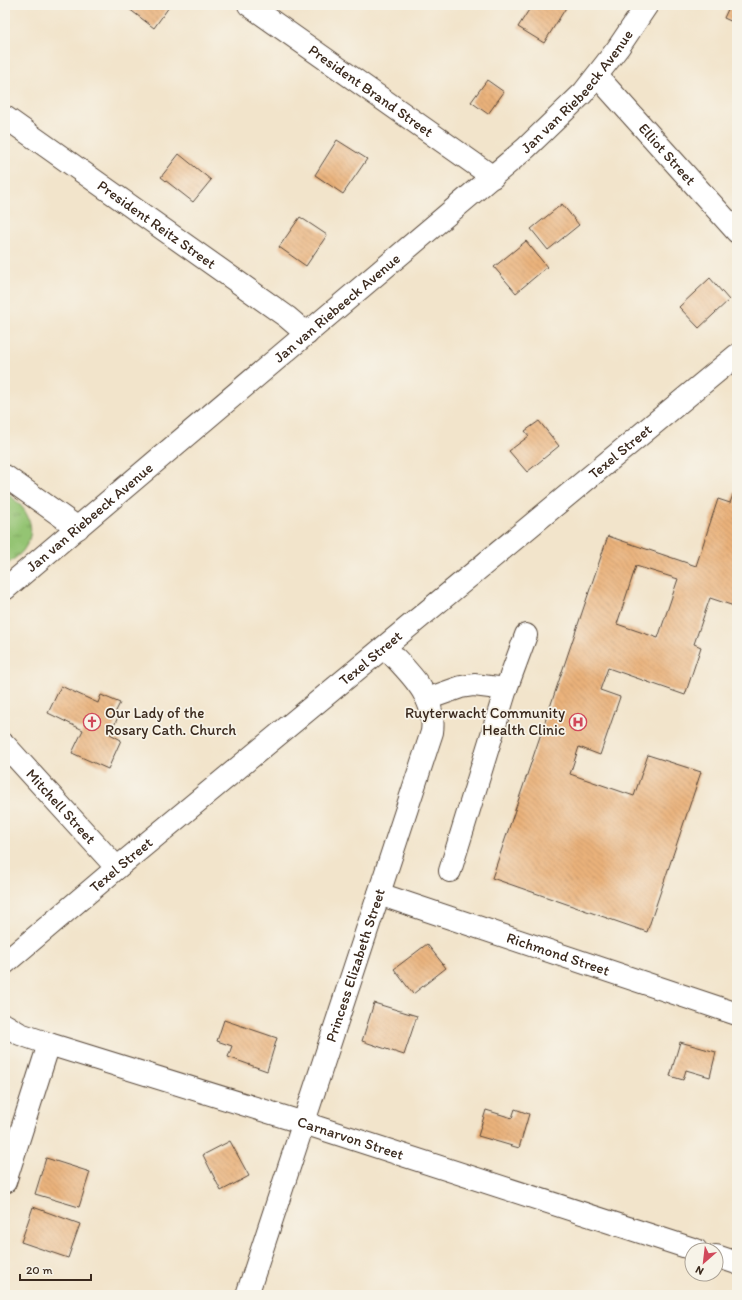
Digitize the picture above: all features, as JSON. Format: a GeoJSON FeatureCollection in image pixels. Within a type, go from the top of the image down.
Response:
{"type":"FeatureCollection","features":[{"type":"Feature","properties":{"kind":"street","name":"President Brand Street"},"geometry":{"type":"LineString","coordinates":[[249,5],[493,177]]}},
{"type":"Feature","properties":{"kind":"street","name":"Jan van Riebeeck Avenue"},"geometry":{"type":"LineString","coordinates":[[5,590],[493,177],[554,121],[597,76],[647,5]]}},
{"type":"Feature","properties":{"kind":"street","name":"Elliot Street"},"geometry":{"type":"LineString","coordinates":[[597,76],[737,232]]}},
{"type":"Feature","properties":{"kind":"street","name":"President Reitz Street"},"geometry":{"type":"LineString","coordinates":[[5,117],[287,317],[307,334]]}},
{"type":"Feature","properties":{"kind":"street","name":"Texel Street"},"geometry":{"type":"LineString","coordinates":[[5,963],[117,868],[737,355]]}},
{"type":"Feature","properties":{"kind":"street"},"geometry":{"type":"LineString","coordinates":[[5,476],[78,528]]}},
{"type":"Feature","properties":{"kind":"street"},"geometry":{"type":"LineString","coordinates":[[450,872],[506,689],[526,635]]}},
{"type":"Feature","properties":{"kind":"street","name":"Princess Elizabeth Street"},"geometry":{"type":"LineString","coordinates":[[247,1295],[432,732],[434,719],[427,699],[407,671],[385,647]]}},
{"type":"Feature","properties":{"kind":"street"},"geometry":{"type":"LineString","coordinates":[[427,699],[461,687],[474,685],[506,689]]}},
{"type":"Feature","properties":{"kind":"street","name":"Mitchell Street"},"geometry":{"type":"LineString","coordinates":[[5,745],[117,868]]}},
{"type":"Feature","properties":{"kind":"street","name":"Richmond Street"},"geometry":{"type":"LineString","coordinates":[[379,894],[737,1014]]}},
{"type":"Feature","properties":{"kind":"street","name":"Carnarvon Street"},"geometry":{"type":"LineString","coordinates":[[5,1025],[20,1034],[50,1044],[304,1123],[684,1246]]}},
{"type":"Feature","properties":{"kind":"street"},"geometry":{"type":"LineString","coordinates":[[5,1182],[50,1044]]}},
{"type":"Feature","properties":{"kind":"street"},"geometry":{"type":"LineString","coordinates":[[724,1259],[737,1263]]}},
{"type":"Feature","properties":{"kind":"green space"},"geometry":{"type":"Polygon","coordinates":[[[5,492],[25,511],[31,526],[28,543],[16,558],[5,566],[5,492]]]}},
{"type":"Feature","properties":{"kind":"building"},"geometry":{"type":"Polygon","coordinates":[[[124,5],[166,5],[169,7],[154,28],[124,5]]]}},
{"type":"Feature","properties":{"kind":"building"},"geometry":{"type":"Polygon","coordinates":[[[532,5],[567,6],[544,43],[518,27],[532,5]]]}},
{"type":"Feature","properties":{"kind":"building"},"geometry":{"type":"Polygon","coordinates":[[[730,5],[737,5],[737,24],[724,18],[730,5]]]}},
{"type":"Feature","properties":{"kind":"building"},"geometry":{"type":"Polygon","coordinates":[[[487,80],[504,92],[488,114],[471,102],[487,80]]]}},
{"type":"Feature","properties":{"kind":"building"},"geometry":{"type":"Polygon","coordinates":[[[337,140],[367,159],[343,194],[315,175],[337,140]]]}},
{"type":"Feature","properties":{"kind":"building"},"geometry":{"type":"Polygon","coordinates":[[[179,154],[211,180],[193,202],[161,177],[179,154]]]}},
{"type":"Feature","properties":{"kind":"building"},"geometry":{"type":"Polygon","coordinates":[[[562,204],[579,225],[548,250],[531,229],[562,204]]]}},
{"type":"Feature","properties":{"kind":"building"},"geometry":{"type":"Polygon","coordinates":[[[300,217],[327,235],[306,266],[279,247],[300,217]]]}},
{"type":"Feature","properties":{"kind":"building"},"geometry":{"type":"Polygon","coordinates":[[[526,241],[547,267],[516,293],[494,267],[526,241]]]}},
{"type":"Feature","properties":{"kind":"building"},"geometry":{"type":"Polygon","coordinates":[[[710,278],[729,300],[699,328],[679,307],[710,278]]]}},
{"type":"Feature","properties":{"kind":"building"},"geometry":{"type":"Polygon","coordinates":[[[539,421],[559,446],[527,472],[509,451],[529,436],[525,431],[539,421]]]}},
{"type":"Feature","properties":{"kind":"building","name":"Ruyterwacht Community Health Clinic"},"geometry":{"type":"Polygon","coordinates":[[[734,492],[737,493],[737,607],[710,598],[694,644],[701,647],[685,695],[608,668],[600,690],[620,697],[600,755],[579,747],[570,774],[634,796],[648,755],[701,772],[647,932],[492,878],[608,536],[696,566],[718,499],[730,503],[734,492]],[[636,566],[617,624],[658,638],[678,579],[636,566]]]}},
{"type":"Feature","properties":{"kind":"building","name":"Our Lady of the Rosary Cath. Church"},"geometry":{"type":"Polygon","coordinates":[[[61,686],[98,703],[101,695],[120,703],[115,713],[119,715],[110,734],[121,740],[108,769],[72,753],[83,730],[48,713],[61,686]]]}},
{"type":"Feature","properties":{"kind":"building"},"geometry":{"type":"Polygon","coordinates":[[[427,944],[446,968],[413,994],[394,969],[427,944]]]}},
{"type":"Feature","properties":{"kind":"building"},"geometry":{"type":"Polygon","coordinates":[[[374,1003],[417,1016],[404,1055],[362,1041],[374,1003]]]}},
{"type":"Feature","properties":{"kind":"building"},"geometry":{"type":"Polygon","coordinates":[[[224,1020],[277,1038],[267,1071],[228,1057],[232,1046],[217,1041],[224,1020]]]}},
{"type":"Feature","properties":{"kind":"building"},"geometry":{"type":"Polygon","coordinates":[[[680,1042],[716,1052],[710,1077],[686,1070],[683,1080],[670,1076],[680,1042]]]}},
{"type":"Feature","properties":{"kind":"building"},"geometry":{"type":"Polygon","coordinates":[[[515,1109],[529,1114],[519,1148],[478,1136],[486,1110],[512,1118],[515,1109]]]}},
{"type":"Feature","properties":{"kind":"building"},"geometry":{"type":"Polygon","coordinates":[[[230,1141],[249,1176],[221,1191],[203,1155],[230,1141]]]}},
{"type":"Feature","properties":{"kind":"building"},"geometry":{"type":"Polygon","coordinates":[[[46,1158],[90,1172],[79,1207],[35,1194],[46,1158]]]}},
{"type":"Feature","properties":{"kind":"building"},"geometry":{"type":"Polygon","coordinates":[[[33,1207],[80,1224],[68,1258],[21,1242],[33,1207]]]}},
{"type":"Feature","properties":{"kind":"place","name":"Our Lady of the Rosary Cath. Church"},"geometry":{"type":"Point","coordinates":[92,722]}},
{"type":"Feature","properties":{"kind":"place","name":"Ruyterwacht Community Health Clinic"},"geometry":{"type":"Point","coordinates":[578,722]}}]}
